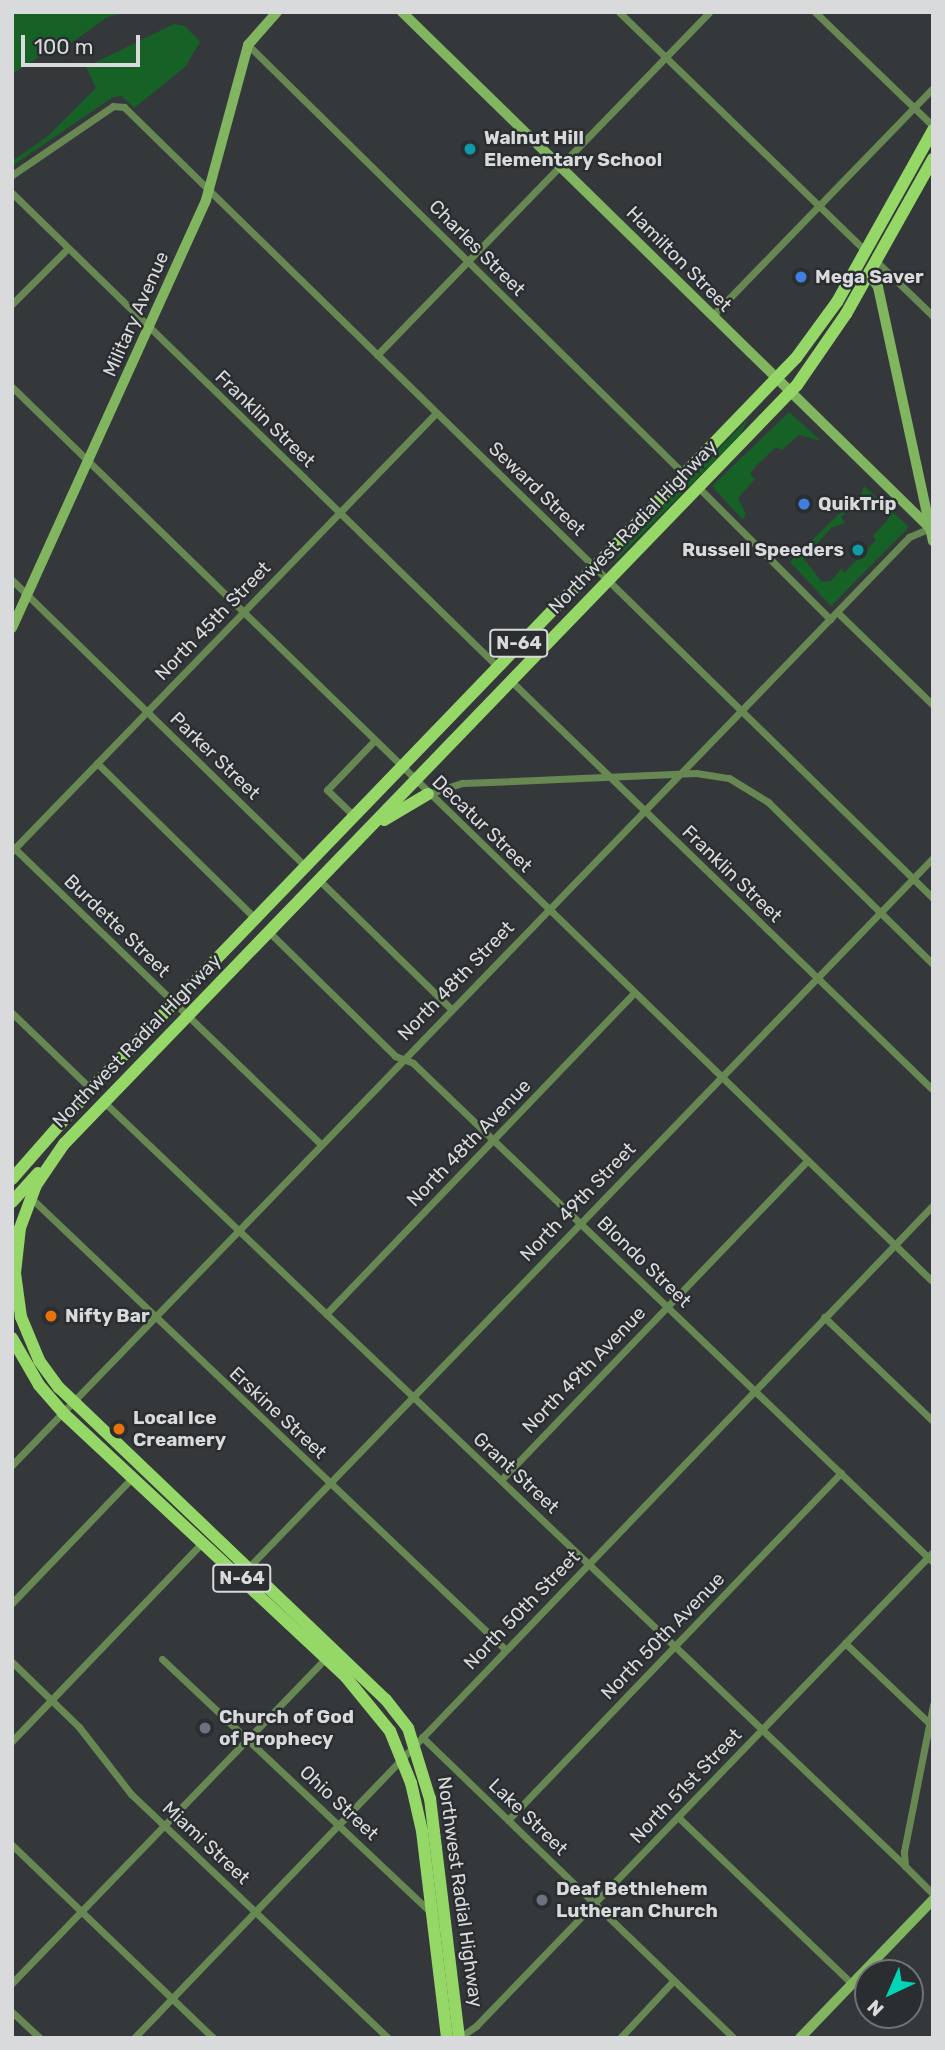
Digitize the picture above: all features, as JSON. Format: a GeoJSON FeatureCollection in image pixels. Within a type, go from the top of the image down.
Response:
{"type":"FeatureCollection","features":[{"type":"Feature","properties":{"kind":"main road","name":"Military Avenue"},"geometry":{"type":"LineString","coordinates":[[12,628],[210,191],[248,45],[277,12]]}},
{"type":"Feature","properties":{"kind":"main road","name":"Hamilton Street"},"geometry":{"type":"LineString","coordinates":[[402,12],[931,529]]}},
{"type":"Feature","properties":{"kind":"main road","name":"Northwest Radial Highway"},"geometry":{"type":"LineString","coordinates":[[12,1179],[60,1122],[174,1002],[776,379],[824,322],[933,128]]}},
{"type":"Feature","properties":{"kind":"main road","name":"Northwest Radial Highway"},"geometry":{"type":"LineString","coordinates":[[447,2038],[422,1831],[404,1758],[382,1718],[326,1658],[134,1476],[68,1408],[39,1360],[21,1317],[16,1289],[17,1242],[30,1198],[64,1144],[789,393],[823,351],[933,159]]}},
{"type":"Feature","properties":{"kind":"main road"},"geometry":{"type":"LineString","coordinates":[[869,274],[878,287],[933,541]]}},
{"type":"Feature","properties":{"kind":"main road"},"geometry":{"type":"LineString","coordinates":[[361,836],[428,794]]}},
{"type":"Feature","properties":{"kind":"main road"},"geometry":{"type":"LineString","coordinates":[[12,1166],[60,1122]]}},
{"type":"Feature","properties":{"kind":"main road"},"geometry":{"type":"LineString","coordinates":[[12,1202],[64,1144]]}},
{"type":"Feature","properties":{"kind":"main road"},"geometry":{"type":"LineString","coordinates":[[12,1314],[19,1333],[39,1360]]}},
{"type":"Feature","properties":{"kind":"main road","name":"Northwest Radial Highway"},"geometry":{"type":"LineString","coordinates":[[12,1338],[39,1385],[247,1570],[386,1700],[419,1740],[430,1799],[459,2038]]}},
{"type":"Feature","properties":{"kind":"main road"},"geometry":{"type":"LineString","coordinates":[[800,2038],[933,1900]]}},
{"type":"Feature","properties":{"kind":"street"},"geometry":{"type":"LineString","coordinates":[[619,12],[866,251]]}},
{"type":"Feature","properties":{"kind":"street"},"geometry":{"type":"LineString","coordinates":[[377,355],[709,12]]}},
{"type":"Feature","properties":{"kind":"street"},"geometry":{"type":"LineString","coordinates":[[816,12],[933,128]]}},
{"type":"Feature","properties":{"kind":"street","name":"Charles Street"},"geometry":{"type":"LineString","coordinates":[[248,45],[684,474]]}},
{"type":"Feature","properties":{"kind":"street"},"geometry":{"type":"LineString","coordinates":[[712,316],[933,88]]}},
{"type":"Feature","properties":{"kind":"street","name":"Seward Street"},"geometry":{"type":"LineString","coordinates":[[12,175],[119,105],[933,898]]}},
{"type":"Feature","properties":{"kind":"street","name":"Franklin Street"},"geometry":{"type":"LineString","coordinates":[[12,193],[497,666]]}},
{"type":"Feature","properties":{"kind":"street"},"geometry":{"type":"LineString","coordinates":[[12,304],[68,248]]}},
{"type":"Feature","properties":{"kind":"street"},"geometry":{"type":"LineString","coordinates":[[876,261],[933,316]]}},
{"type":"Feature","properties":{"kind":"street","name":"Decatur Street"},"geometry":{"type":"LineString","coordinates":[[12,387],[933,1282]]}},
{"type":"Feature","properties":{"kind":"street","name":"North 45th Street"},"geometry":{"type":"LineString","coordinates":[[13,849],[436,413]]}},
{"type":"Feature","properties":{"kind":"street"},"geometry":{"type":"LineString","coordinates":[[698,487],[830,619]]}},
{"type":"Feature","properties":{"kind":"street","name":"North 48th Street"},"geometry":{"type":"LineString","coordinates":[[12,1465],[909,537],[931,529]]}},
{"type":"Feature","properties":{"kind":"street","name":"Parker Street"},"geometry":{"type":"LineString","coordinates":[[12,580],[305,866]]}},
{"type":"Feature","properties":{"kind":"street"},"geometry":{"type":"LineString","coordinates":[[837,612],[933,705]]}},
{"type":"Feature","properties":{"kind":"street","name":"Franklin Street"},"geometry":{"type":"LineString","coordinates":[[510,681],[933,1090]]}},
{"type":"Feature","properties":{"kind":"street"},"geometry":{"type":"LineString","coordinates":[[354,816],[327,790],[374,741]]}},
{"type":"Feature","properties":{"kind":"street"},"geometry":{"type":"LineString","coordinates":[[97,763],[255,918]]}},
{"type":"Feature","properties":{"kind":"street"},"geometry":{"type":"LineString","coordinates":[[428,794],[462,783],[679,774],[721,776],[755,792],[933,964]]}},
{"type":"Feature","properties":{"kind":"street","name":"Burdette Street"},"geometry":{"type":"LineString","coordinates":[[13,849],[321,1144]]}},
{"type":"Feature","properties":{"kind":"street","name":"North 49th Street"},"geometry":{"type":"LineString","coordinates":[[247,1570],[933,858]]}},
{"type":"Feature","properties":{"kind":"street"},"geometry":{"type":"LineString","coordinates":[[319,880],[451,1009]]}},
{"type":"Feature","properties":{"kind":"street","name":"Blondo Street"},"geometry":{"type":"LineString","coordinates":[[269,932],[403,1059],[494,1140],[931,1557]]}},
{"type":"Feature","properties":{"kind":"street","name":"North 48th Avenue"},"geometry":{"type":"LineString","coordinates":[[326,1314],[634,993]]}},
{"type":"Feature","properties":{"kind":"street"},"geometry":{"type":"LineString","coordinates":[[12,1013],[91,1089]]}},
{"type":"Feature","properties":{"kind":"street","name":"Grant Street"},"geometry":{"type":"LineString","coordinates":[[105,1102],[933,1894]]}},
{"type":"Feature","properties":{"kind":"street","name":"North 49th Avenue"},"geometry":{"type":"LineString","coordinates":[[501,1480],[807,1161]]}},
{"type":"Feature","properties":{"kind":"street","name":"Erskine Street"},"geometry":{"type":"LineString","coordinates":[[30,1198],[505,1649]]}},
{"type":"Feature","properties":{"kind":"street","name":"North 50th Street"},"geometry":{"type":"LineString","coordinates":[[134,2038],[933,1205]]}},
{"type":"Feature","properties":{"kind":"street"},"geometry":{"type":"LineString","coordinates":[[824,1317],[933,1421]]}},
{"type":"Feature","properties":{"kind":"street","name":"North 50th Avenue"},"geometry":{"type":"LineString","coordinates":[[508,1820],[841,1473]]}},
{"type":"Feature","properties":{"kind":"street"},"geometry":{"type":"LineString","coordinates":[[12,1603],[134,1476]]}},
{"type":"Feature","properties":{"kind":"street"},"geometry":{"type":"LineString","coordinates":[[12,1741],[203,1542]]}},
{"type":"Feature","properties":{"kind":"street","name":"North 51st Street"},"geometry":{"type":"LineString","coordinates":[[459,2038],[476,2026],[931,1557]]}},
{"type":"Feature","properties":{"kind":"street"},"geometry":{"type":"LineString","coordinates":[[845,1643],[929,1723]]}},
{"type":"Feature","properties":{"kind":"street"},"geometry":{"type":"LineString","coordinates":[[12,1983],[326,1658]]}},
{"type":"Feature","properties":{"kind":"street","name":"Ohio Street"},"geometry":{"type":"LineString","coordinates":[[162,1659],[432,1914]]}},
{"type":"Feature","properties":{"kind":"street","name":"Miami Street"},"geometry":{"type":"LineString","coordinates":[[12,1662],[87,1736],[121,1784],[388,2038]]}},
{"type":"Feature","properties":{"kind":"street"},"geometry":{"type":"LineString","coordinates":[[905,1866],[905,1842],[933,1705]]}},
{"type":"Feature","properties":{"kind":"street","name":"Lake Street"},"geometry":{"type":"LineString","coordinates":[[419,1740],[508,1820],[734,2038]]}},
{"type":"Feature","properties":{"kind":"street"},"geometry":{"type":"LineString","coordinates":[[678,1817],[852,1983]]}},
{"type":"Feature","properties":{"kind":"street"},"geometry":{"type":"LineString","coordinates":[[12,1845],[213,2038]]}},
{"type":"Feature","properties":{"kind":"street"},"geometry":{"type":"LineString","coordinates":[[620,2038],[674,1980]]}},
{"type":"Feature","properties":{"kind":"street"},"geometry":{"type":"LineString","coordinates":[[12,2012],[40,2038]]}},
{"type":"Feature","properties":{"kind":"green space"},"geometry":{"type":"Polygon","coordinates":[[[12,12],[124,12],[106,18],[71,43],[48,51],[12,74],[12,12]]]}},
{"type":"Feature","properties":{"kind":"green space"},"geometry":{"type":"Polygon","coordinates":[[[174,24],[185,26],[200,42],[185,67],[134,108],[122,96],[113,97],[12,166],[12,161],[48,136],[96,88],[86,67],[174,24]]]}},
{"type":"Feature","properties":{"kind":"green space"},"geometry":{"type":"Polygon","coordinates":[[[789,412],[821,441],[799,435],[782,450],[776,447],[755,467],[750,474],[755,479],[738,498],[746,514],[743,520],[712,486],[789,412]]]}},
{"type":"Feature","properties":{"kind":"green space"},"geometry":{"type":"Polygon","coordinates":[[[749,418],[740,435],[611,565],[636,533],[749,418]]]}},
{"type":"Feature","properties":{"kind":"green space"},"geometry":{"type":"Polygon","coordinates":[[[864,486],[909,527],[831,606],[790,562],[849,504],[854,514],[847,511],[841,517],[845,523],[831,528],[804,559],[822,582],[831,581],[842,568],[844,573],[876,540],[873,536],[889,518],[883,507],[861,495],[864,486]]]}},
{"type":"Feature","properties":{"kind":"place","name":"Walnut Hill Elementary School"},"geometry":{"type":"Point","coordinates":[470,149]}},
{"type":"Feature","properties":{"kind":"place","name":"Mega Saver"},"geometry":{"type":"Point","coordinates":[801,277]}},
{"type":"Feature","properties":{"kind":"place","name":"QuikTrip"},"geometry":{"type":"Point","coordinates":[804,504]}},
{"type":"Feature","properties":{"kind":"place","name":"Russell Speeders"},"geometry":{"type":"Point","coordinates":[858,550]}},
{"type":"Feature","properties":{"kind":"place","name":"Nifty Bar"},"geometry":{"type":"Point","coordinates":[51,1316]}},
{"type":"Feature","properties":{"kind":"place","name":"Local Ice Creamery"},"geometry":{"type":"Point","coordinates":[119,1429]}},
{"type":"Feature","properties":{"kind":"place","name":"Church of God of Prophecy"},"geometry":{"type":"Point","coordinates":[205,1728]}},
{"type":"Feature","properties":{"kind":"place","name":"Deaf Bethlehem Lutheran Church"},"geometry":{"type":"Point","coordinates":[542,1900]}}]}
